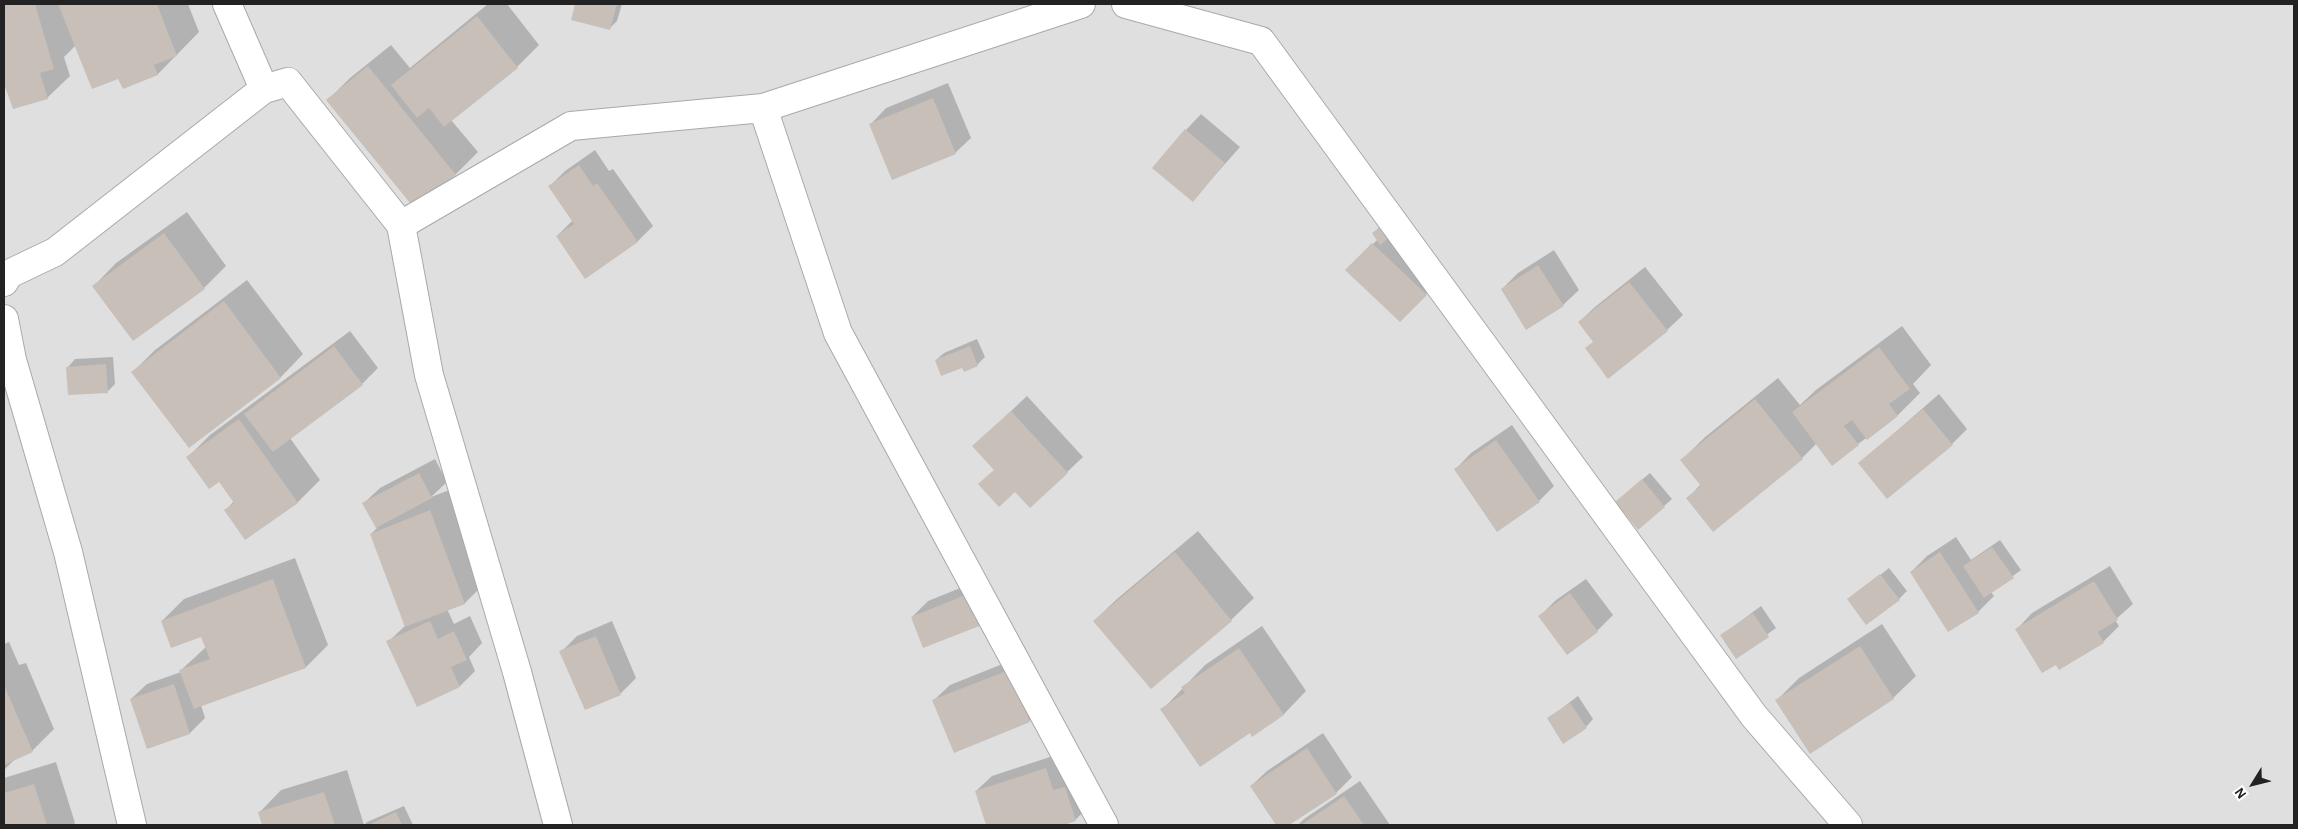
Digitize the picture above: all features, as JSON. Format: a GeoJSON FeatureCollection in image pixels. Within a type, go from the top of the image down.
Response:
{"type":"FeatureCollection","features":[{"type":"Feature","properties":{"kind":"street"},"geometry":{"type":"LineString","coordinates":[[227,4],[264,89]]}},
{"type":"Feature","properties":{"kind":"street"},"geometry":{"type":"LineString","coordinates":[[402,225],[571,126],[763,108],[1081,4]]}},
{"type":"Feature","properties":{"kind":"street"},"geometry":{"type":"LineString","coordinates":[[1126,4],[1261,41],[1754,716],[1848,825]]}},
{"type":"Feature","properties":{"kind":"street"},"geometry":{"type":"LineString","coordinates":[[4,282],[9,274],[55,252],[264,89],[288,82],[402,225],[429,375],[517,672],[558,825]]}},
{"type":"Feature","properties":{"kind":"street"},"geometry":{"type":"LineString","coordinates":[[763,108],[838,333],[1104,825]]}},
{"type":"Feature","properties":{"kind":"street"},"geometry":{"type":"LineString","coordinates":[[4,318],[12,360],[68,552],[132,825]]}},
{"type":"Feature","properties":{"kind":"shaded area"},"geometry":{"type":"Polygon","coordinates":[[[4,4],[2294,4],[2294,825],[4,825],[4,4]]]}},
{"type":"Feature","properties":{"kind":"building"},"geometry":{"type":"Polygon","coordinates":[[[4,4],[35,4],[54,69],[40,73],[48,99],[13,109],[4,84],[4,4]]]}},
{"type":"Feature","properties":{"kind":"building"},"geometry":{"type":"Polygon","coordinates":[[[58,4],[157,4],[177,56],[154,65],[158,75],[123,89],[118,79],[92,89],[58,4]]]}},
{"type":"Feature","properties":{"kind":"building"},"geometry":{"type":"Polygon","coordinates":[[[575,4],[617,4],[610,30],[571,20],[575,4]]]}},
{"type":"Feature","properties":{"kind":"building"},"geometry":{"type":"Polygon","coordinates":[[[477,16],[518,68],[444,127],[429,108],[417,118],[391,85],[477,16]]]}},
{"type":"Feature","properties":{"kind":"building"},"geometry":{"type":"Polygon","coordinates":[[[368,66],[456,175],[415,209],[326,100],[368,66]]]}},
{"type":"Feature","properties":{"kind":"building"},"geometry":{"type":"Polygon","coordinates":[[[933,98],[956,154],[892,180],[869,124],[933,98]]]}},
{"type":"Feature","properties":{"kind":"building"},"geometry":{"type":"Polygon","coordinates":[[[1185,129],[1225,163],[1193,202],[1152,168],[1185,129]]]}},
{"type":"Feature","properties":{"kind":"building"},"geometry":{"type":"Polygon","coordinates":[[[579,165],[593,186],[597,183],[638,242],[585,279],[556,236],[574,224],[548,186],[579,165]]]}},
{"type":"Feature","properties":{"kind":"building"},"geometry":{"type":"Polygon","coordinates":[[[1382,226],[1390,237],[1380,245],[1372,233],[1382,226]]]}},
{"type":"Feature","properties":{"kind":"building"},"geometry":{"type":"Polygon","coordinates":[[[164,233],[205,289],[133,341],[92,286],[164,233]]]}},
{"type":"Feature","properties":{"kind":"building"},"geometry":{"type":"Polygon","coordinates":[[[1372,243],[1427,295],[1400,322],[1345,270],[1372,243]]]}},
{"type":"Feature","properties":{"kind":"building"},"geometry":{"type":"Polygon","coordinates":[[[1538,265],[1564,306],[1526,330],[1501,289],[1538,265]]]}},
{"type":"Feature","properties":{"kind":"building"},"geometry":{"type":"Polygon","coordinates":[[[1629,282],[1668,331],[1608,379],[1585,348],[1593,342],[1578,322],[1629,282]]]}},
{"type":"Feature","properties":{"kind":"building"},"geometry":{"type":"Polygon","coordinates":[[[224,301],[281,378],[189,448],[131,372],[224,301]]]}},
{"type":"Feature","properties":{"kind":"building"},"geometry":{"type":"Polygon","coordinates":[[[334,346],[363,385],[273,452],[244,414],[334,346]]]}},
{"type":"Feature","properties":{"kind":"building"},"geometry":{"type":"Polygon","coordinates":[[[970,346],[978,366],[964,372],[962,368],[941,376],[935,360],[970,346]]]}},
{"type":"Feature","properties":{"kind":"building"},"geometry":{"type":"Polygon","coordinates":[[[1879,347],[1910,389],[1889,404],[1898,416],[1867,440],[1852,420],[1844,426],[1859,445],[1832,466],[1792,412],[1879,347]]]}},
{"type":"Feature","properties":{"kind":"building"},"geometry":{"type":"Polygon","coordinates":[[[106,364],[108,393],[68,395],[66,367],[106,364]]]}},
{"type":"Feature","properties":{"kind":"building"},"geometry":{"type":"Polygon","coordinates":[[[1755,399],[1803,459],[1713,532],[1686,498],[1701,486],[1680,460],[1755,399]]]}},
{"type":"Feature","properties":{"kind":"building"},"geometry":{"type":"Polygon","coordinates":[[[1923,409],[1953,445],[1887,499],[1858,463],[1923,409]]]}},
{"type":"Feature","properties":{"kind":"building"},"geometry":{"type":"Polygon","coordinates":[[[1011,411],[1068,473],[1030,508],[1015,492],[999,507],[978,484],[994,470],[972,446],[1011,411]]]}},
{"type":"Feature","properties":{"kind":"building"},"geometry":{"type":"Polygon","coordinates":[[[239,419],[298,503],[245,540],[224,510],[234,503],[219,482],[209,489],[186,457],[239,419]]]}},
{"type":"Feature","properties":{"kind":"building"},"geometry":{"type":"Polygon","coordinates":[[[1496,440],[1540,502],[1497,532],[1454,469],[1496,440]]]}},
{"type":"Feature","properties":{"kind":"building"},"geometry":{"type":"Polygon","coordinates":[[[419,473],[432,498],[376,528],[362,503],[419,473]]]}},
{"type":"Feature","properties":{"kind":"building"},"geometry":{"type":"Polygon","coordinates":[[[1642,479],[1665,507],[1638,530],[1615,502],[1642,479]]]}},
{"type":"Feature","properties":{"kind":"building"},"geometry":{"type":"Polygon","coordinates":[[[430,510],[465,604],[405,627],[370,534],[430,510]]]}},
{"type":"Feature","properties":{"kind":"building"},"geometry":{"type":"Polygon","coordinates":[[[1992,547],[2014,578],[1984,598],[1963,566],[1992,547]]]}},
{"type":"Feature","properties":{"kind":"building"},"geometry":{"type":"Polygon","coordinates":[[[1175,552],[1232,621],[1151,689],[1093,621],[1175,552]]]}},
{"type":"Feature","properties":{"kind":"building"},"geometry":{"type":"Polygon","coordinates":[[[1940,552],[1979,613],[1948,632],[1910,572],[1940,552]]]}},
{"type":"Feature","properties":{"kind":"building"},"geometry":{"type":"Polygon","coordinates":[[[1880,574],[1900,600],[1866,625],[1847,599],[1880,574]]]}},
{"type":"Feature","properties":{"kind":"building"},"geometry":{"type":"Polygon","coordinates":[[[273,579],[306,668],[194,709],[179,670],[210,659],[201,637],[171,648],[161,621],[273,579]]]}},
{"type":"Feature","properties":{"kind":"building"},"geometry":{"type":"Polygon","coordinates":[[[2094,581],[2118,620],[2098,632],[2104,643],[2059,670],[2056,665],[2042,673],[2015,629],[2094,581]]]}},
{"type":"Feature","properties":{"kind":"building"},"geometry":{"type":"Polygon","coordinates":[[[970,593],[982,625],[923,648],[911,617],[970,593]]]}},
{"type":"Feature","properties":{"kind":"building"},"geometry":{"type":"Polygon","coordinates":[[[1570,593],[1598,632],[1567,655],[1538,616],[1570,593]]]}},
{"type":"Feature","properties":{"kind":"building"},"geometry":{"type":"Polygon","coordinates":[[[1753,613],[1769,637],[1736,659],[1720,635],[1753,613]]]}},
{"type":"Feature","properties":{"kind":"building"},"geometry":{"type":"Polygon","coordinates":[[[430,621],[438,639],[454,631],[467,660],[451,667],[460,687],[417,707],[386,641],[430,621]]]}},
{"type":"Feature","properties":{"kind":"building"},"geometry":{"type":"Polygon","coordinates":[[[596,636],[621,695],[585,710],[559,651],[596,636]]]}},
{"type":"Feature","properties":{"kind":"building"},"geometry":{"type":"Polygon","coordinates":[[[1860,646],[1894,699],[1810,754],[1775,700],[1860,646]]]}},
{"type":"Feature","properties":{"kind":"building"},"geometry":{"type":"Polygon","coordinates":[[[1239,648],[1284,715],[1252,737],[1250,733],[1200,767],[1160,709],[1185,693],[1181,687],[1239,648]]]}},
{"type":"Feature","properties":{"kind":"building"},"geometry":{"type":"Polygon","coordinates":[[[1009,670],[1030,722],[954,753],[932,700],[1009,670]]]}},
{"type":"Feature","properties":{"kind":"building"},"geometry":{"type":"Polygon","coordinates":[[[174,684],[190,734],[147,749],[130,699],[174,684]]]}},
{"type":"Feature","properties":{"kind":"building"},"geometry":{"type":"Polygon","coordinates":[[[4,685],[33,752],[4,765],[4,685]]]}},
{"type":"Feature","properties":{"kind":"building"},"geometry":{"type":"Polygon","coordinates":[[[1570,703],[1587,728],[1563,744],[1547,718],[1570,703]]]}},
{"type":"Feature","properties":{"kind":"building"},"geometry":{"type":"Polygon","coordinates":[[[1307,748],[1337,794],[1289,825],[1276,825],[1250,786],[1307,748]]]}},
{"type":"Feature","properties":{"kind":"building"},"geometry":{"type":"Polygon","coordinates":[[[1046,768],[1053,790],[1065,787],[1076,821],[1064,825],[986,825],[975,791],[1046,768]]]}},
{"type":"Feature","properties":{"kind":"building"},"geometry":{"type":"Polygon","coordinates":[[[34,784],[47,825],[4,825],[4,793],[34,784]]]}},
{"type":"Feature","properties":{"kind":"building"},"geometry":{"type":"Polygon","coordinates":[[[324,792],[335,825],[262,825],[258,812],[324,792]]]}},
{"type":"Feature","properties":{"kind":"building"},"geometry":{"type":"Polygon","coordinates":[[[1344,796],[1364,825],[1301,825],[1344,796]]]}},
{"type":"Feature","properties":{"kind":"building"},"geometry":{"type":"Polygon","coordinates":[[[396,812],[402,825],[368,825],[396,812]]]}}]}
